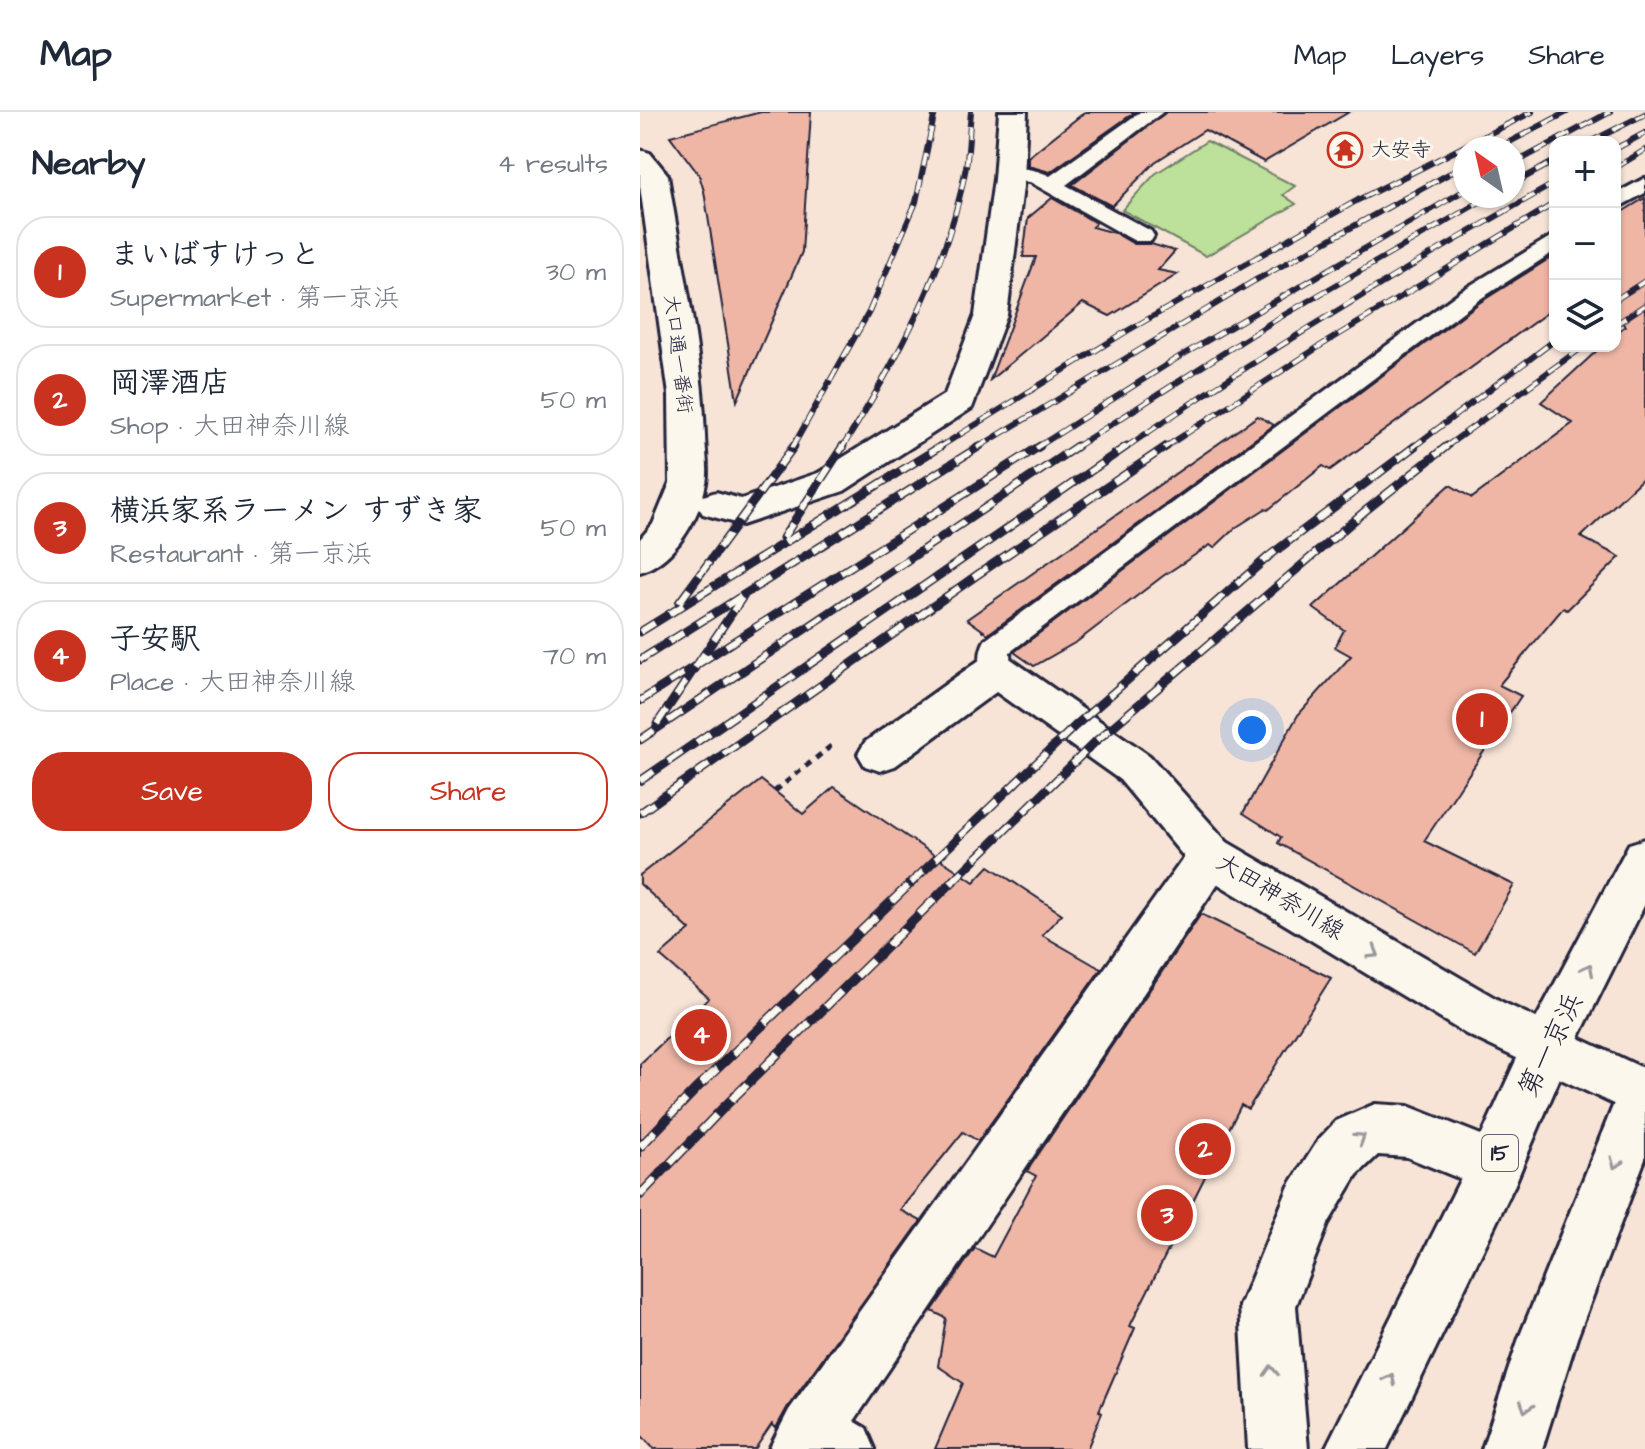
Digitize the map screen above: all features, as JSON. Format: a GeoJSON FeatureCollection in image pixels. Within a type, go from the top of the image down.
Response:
{"type":"FeatureCollection","features":[{"type":"Feature","properties":{"kind":"main road"},"geometry":{"type":"LineString","coordinates":[[716,505],[742,512],[831,482],[960,400],[991,315],[1009,175],[1013,112]]}},
{"type":"Feature","properties":{"kind":"main road","name":"大口通一番街"},"geometry":{"type":"LineString","coordinates":[[640,159],[653,175],[686,395],[688,483],[670,528],[648,553]]}},
{"type":"Feature","properties":{"kind":"main road"},"geometry":{"type":"LineString","coordinates":[[861,746],[996,670]]}},
{"type":"Feature","properties":{"kind":"main road","name":"大田神奈川線"},"geometry":{"type":"LineString","coordinates":[[996,670],[1135,768],[1211,856],[1484,1018],[1645,1094]]}},
{"type":"Feature","properties":{"kind":"main road"},"geometry":{"type":"LineString","coordinates":[[818,1443],[1211,856]]}},
{"type":"Feature","properties":{"kind":"main road","name":"第一京浜"},"geometry":{"type":"LineString","coordinates":[[1355,1449],[1495,1167],[1547,1049],[1645,858]]}},
{"type":"Feature","properties":{"kind":"main road"},"geometry":{"type":"LineString","coordinates":[[1512,1449],[1548,1338],[1645,1094]]}},
{"type":"Feature","properties":{"kind":"main road"},"geometry":{"type":"LineString","coordinates":[[1278,1449],[1268,1306],[1308,1205],[1338,1157],[1355,1139],[1375,1129],[1408,1132],[1495,1167]]}},
{"type":"Feature","properties":{"kind":"lane"},"geometry":{"type":"LineString","coordinates":[[1051,186],[1153,112]]}},
{"type":"Feature","properties":{"kind":"lane"},"geometry":{"type":"LineString","coordinates":[[1009,175],[1034,176],[1143,236]]}},
{"type":"Feature","properties":{"kind":"lane"},"geometry":{"type":"LineString","coordinates":[[1621,199],[1645,184]]}},
{"type":"Feature","properties":{"kind":"lane"},"geometry":{"type":"LineString","coordinates":[[996,670],[995,648],[1469,296],[1549,245]]}},
{"type":"Feature","properties":{"kind":"path"},"geometry":{"type":"LineString","coordinates":[[775,791],[861,746]]}},
{"type":"Feature","properties":{"kind":"green space"},"geometry":{"type":"Polygon","coordinates":[[[1207,141],[1295,186],[1283,195],[1296,204],[1206,256],[1122,210],[1155,174],[1207,141]]]}},
{"type":"Feature","properties":{"kind":"building"},"geometry":{"type":"Polygon","coordinates":[[[761,112],[811,112],[802,252],[737,401],[704,191],[699,175],[670,136],[761,112]]]}},
{"type":"Feature","properties":{"kind":"building"},"geometry":{"type":"Polygon","coordinates":[[[1085,112],[1135,112],[1050,172],[1028,166],[1028,157],[1085,112]]]}},
{"type":"Feature","properties":{"kind":"building"},"geometry":{"type":"Polygon","coordinates":[[[1166,112],[1349,112],[1264,162],[1205,130],[1155,162],[1112,206],[1072,185],[1166,112]]]}},
{"type":"Feature","properties":{"kind":"building"},"geometry":{"type":"Polygon","coordinates":[[[1052,198],[1096,223],[1092,227],[1115,233],[1134,244],[1151,244],[1175,251],[1158,270],[1178,274],[1110,316],[1083,303],[990,380],[1036,257],[1023,257],[1028,218],[1052,198]]]}},
{"type":"Feature","properties":{"kind":"building"},"geometry":{"type":"Polygon","coordinates":[[[1645,198],[1645,476],[1581,537],[1620,557],[1567,610],[1563,608],[1499,685],[1521,696],[1424,841],[1514,885],[1475,953],[1278,843],[1281,837],[1243,813],[1298,715],[1351,656],[1335,647],[1344,630],[1313,608],[1450,485],[1472,498],[1573,423],[1541,402],[1595,352],[1621,352],[1621,329],[1625,326],[1621,321],[1621,212],[1645,198]]]}},
{"type":"Feature","properties":{"kind":"building"},"geometry":{"type":"Polygon","coordinates":[[[1549,259],[1549,311],[1330,470],[1323,466],[1268,510],[1235,528],[1214,548],[1210,545],[1163,576],[1078,641],[1034,666],[1014,652],[1479,303],[1549,259]]]}},
{"type":"Feature","properties":{"kind":"building"},"geometry":{"type":"Polygon","coordinates":[[[1258,416],[1274,425],[988,634],[967,619],[1258,416]]]}},
{"type":"Feature","properties":{"kind":"building"},"geometry":{"type":"Polygon","coordinates":[[[761,780],[803,814],[834,787],[974,882],[989,866],[1062,914],[1042,935],[1101,969],[978,1141],[963,1132],[900,1210],[921,1221],[787,1408],[776,1428],[772,1424],[755,1449],[654,1449],[640,1434],[640,1064],[709,998],[660,956],[690,930],[640,884],[640,875],[761,780]]]}},
{"type":"Feature","properties":{"kind":"building"},"geometry":{"type":"Polygon","coordinates":[[[1201,914],[1331,978],[1248,1109],[1241,1105],[1130,1326],[1135,1328],[1099,1411],[1102,1413],[1087,1449],[935,1449],[963,1383],[938,1366],[946,1318],[932,1311],[975,1248],[993,1257],[1036,1176],[1027,1171],[1201,914]]]}},
{"type":"Feature","properties":{"kind":"railway"},"geometry":{"type":"LineString","coordinates":[[792,448],[869,312],[916,202],[935,112]]}},
{"type":"Feature","properties":{"kind":"railway"},"geometry":{"type":"LineString","coordinates":[[842,448],[882,382],[918,313],[947,241],[967,160],[971,112]]}},
{"type":"Feature","properties":{"kind":"railway"},"geometry":{"type":"LineString","coordinates":[[938,448],[1127,331],[1358,200],[1532,112]]}},
{"type":"Feature","properties":{"kind":"railway"},"geometry":{"type":"LineString","coordinates":[[1521,136],[1567,112]]}},
{"type":"Feature","properties":{"kind":"railway"},"geometry":{"type":"LineString","coordinates":[[1525,158],[1610,112]]}},
{"type":"Feature","properties":{"kind":"railway"},"geometry":{"type":"LineString","coordinates":[[1602,136],[1645,114]]}},
{"type":"Feature","properties":{"kind":"railway"},"geometry":{"type":"LineString","coordinates":[[1621,146],[1645,133]]}},
{"type":"Feature","properties":{"kind":"railway"},"geometry":{"type":"LineString","coordinates":[[1621,164],[1645,150]]}},
{"type":"Feature","properties":{"kind":"railway"},"geometry":{"type":"LineString","coordinates":[[1525,177],[1549,164]]}},
{"type":"Feature","properties":{"kind":"railway"},"geometry":{"type":"LineString","coordinates":[[977,448],[1254,281],[1453,172]]}},
{"type":"Feature","properties":{"kind":"railway"},"geometry":{"type":"LineString","coordinates":[[1125,448],[1337,311],[1549,186]]}},
{"type":"Feature","properties":{"kind":"railway"},"geometry":{"type":"LineString","coordinates":[[1036,448],[1174,360],[1453,197]]}},
{"type":"Feature","properties":{"kind":"railway"},"geometry":{"type":"LineString","coordinates":[[1165,447],[1320,346],[1549,207]]}},
{"type":"Feature","properties":{"kind":"railway"},"geometry":{"type":"LineString","coordinates":[[1075,448],[1272,322],[1469,208]]}},
{"type":"Feature","properties":{"kind":"railway"},"geometry":{"type":"LineString","coordinates":[[1621,296],[1645,281]]}},
{"type":"Feature","properties":{"kind":"railway"},"geometry":{"type":"LineString","coordinates":[[1621,321],[1645,305]]}},
{"type":"Feature","properties":{"kind":"railway"},"geometry":{"type":"LineString","coordinates":[[1412,448],[1549,345]]}},
{"type":"Feature","properties":{"kind":"railway"},"geometry":{"type":"LineString","coordinates":[[1444,448],[1576,352]]}},
{"type":"Feature","properties":{"kind":"railway"},"geometry":{"type":"LineString","coordinates":[[679,603],[794,446]]}},
{"type":"Feature","properties":{"kind":"railway"},"geometry":{"type":"LineString","coordinates":[[783,538],[843,446]]}},
{"type":"Feature","properties":{"kind":"railway"},"geometry":{"type":"LineString","coordinates":[[640,632],[941,446]]}},
{"type":"Feature","properties":{"kind":"railway"},"geometry":{"type":"LineString","coordinates":[[640,660],[980,446]]}},
{"type":"Feature","properties":{"kind":"railway"},"geometry":{"type":"LineString","coordinates":[[697,665],[1040,446]]}},
{"type":"Feature","properties":{"kind":"railway"},"geometry":{"type":"LineString","coordinates":[[640,781],[1127,446]]}},
{"type":"Feature","properties":{"kind":"railway"},"geometry":{"type":"LineString","coordinates":[[911,883],[1075,726],[1269,556],[1415,446]]}},
{"type":"Feature","properties":{"kind":"railway"},"geometry":{"type":"LineString","coordinates":[[951,883],[1096,741],[1365,511],[1447,446]]}},
{"type":"Feature","properties":{"kind":"railway"},"geometry":{"type":"LineString","coordinates":[[640,813],[977,575],[1165,447]]}},
{"type":"Feature","properties":{"kind":"railway"},"geometry":{"type":"LineString","coordinates":[[640,740],[1075,448]]}},
{"type":"Feature","properties":{"kind":"railway"},"geometry":{"type":"LineString","coordinates":[[697,665],[742,598]]}},
{"type":"Feature","properties":{"kind":"railway"},"geometry":{"type":"LineString","coordinates":[[640,701],[697,665]]}},
{"type":"Feature","properties":{"kind":"railway"},"geometry":{"type":"LineString","coordinates":[[657,724],[697,665]]}},
{"type":"Feature","properties":{"kind":"railway"},"geometry":{"type":"LineString","coordinates":[[640,1147],[697,1088],[913,881]]}},
{"type":"Feature","properties":{"kind":"railway"},"geometry":{"type":"LineString","coordinates":[[640,1195],[723,1108],[953,881]]}},
{"type":"Feature","properties":{"kind":"place","name":"大安寺"},"geometry":{"type":"Point","coordinates":[1345,150]}},
{"type":"Feature","properties":{"kind":"place","name":"まいばすけっと"},"geometry":{"type":"Point","coordinates":[1482,719]}},
{"type":"Feature","properties":{"kind":"place","name":"子安駅"},"geometry":{"type":"Point","coordinates":[701,1035]}},
{"type":"Feature","properties":{"kind":"place","name":"岡澤酒店"},"geometry":{"type":"Point","coordinates":[1205,1149]}},
{"type":"Feature","properties":{"kind":"place","name":"横浜家系ラーメン すずき家"},"geometry":{"type":"Point","coordinates":[1167,1215]}}]}
